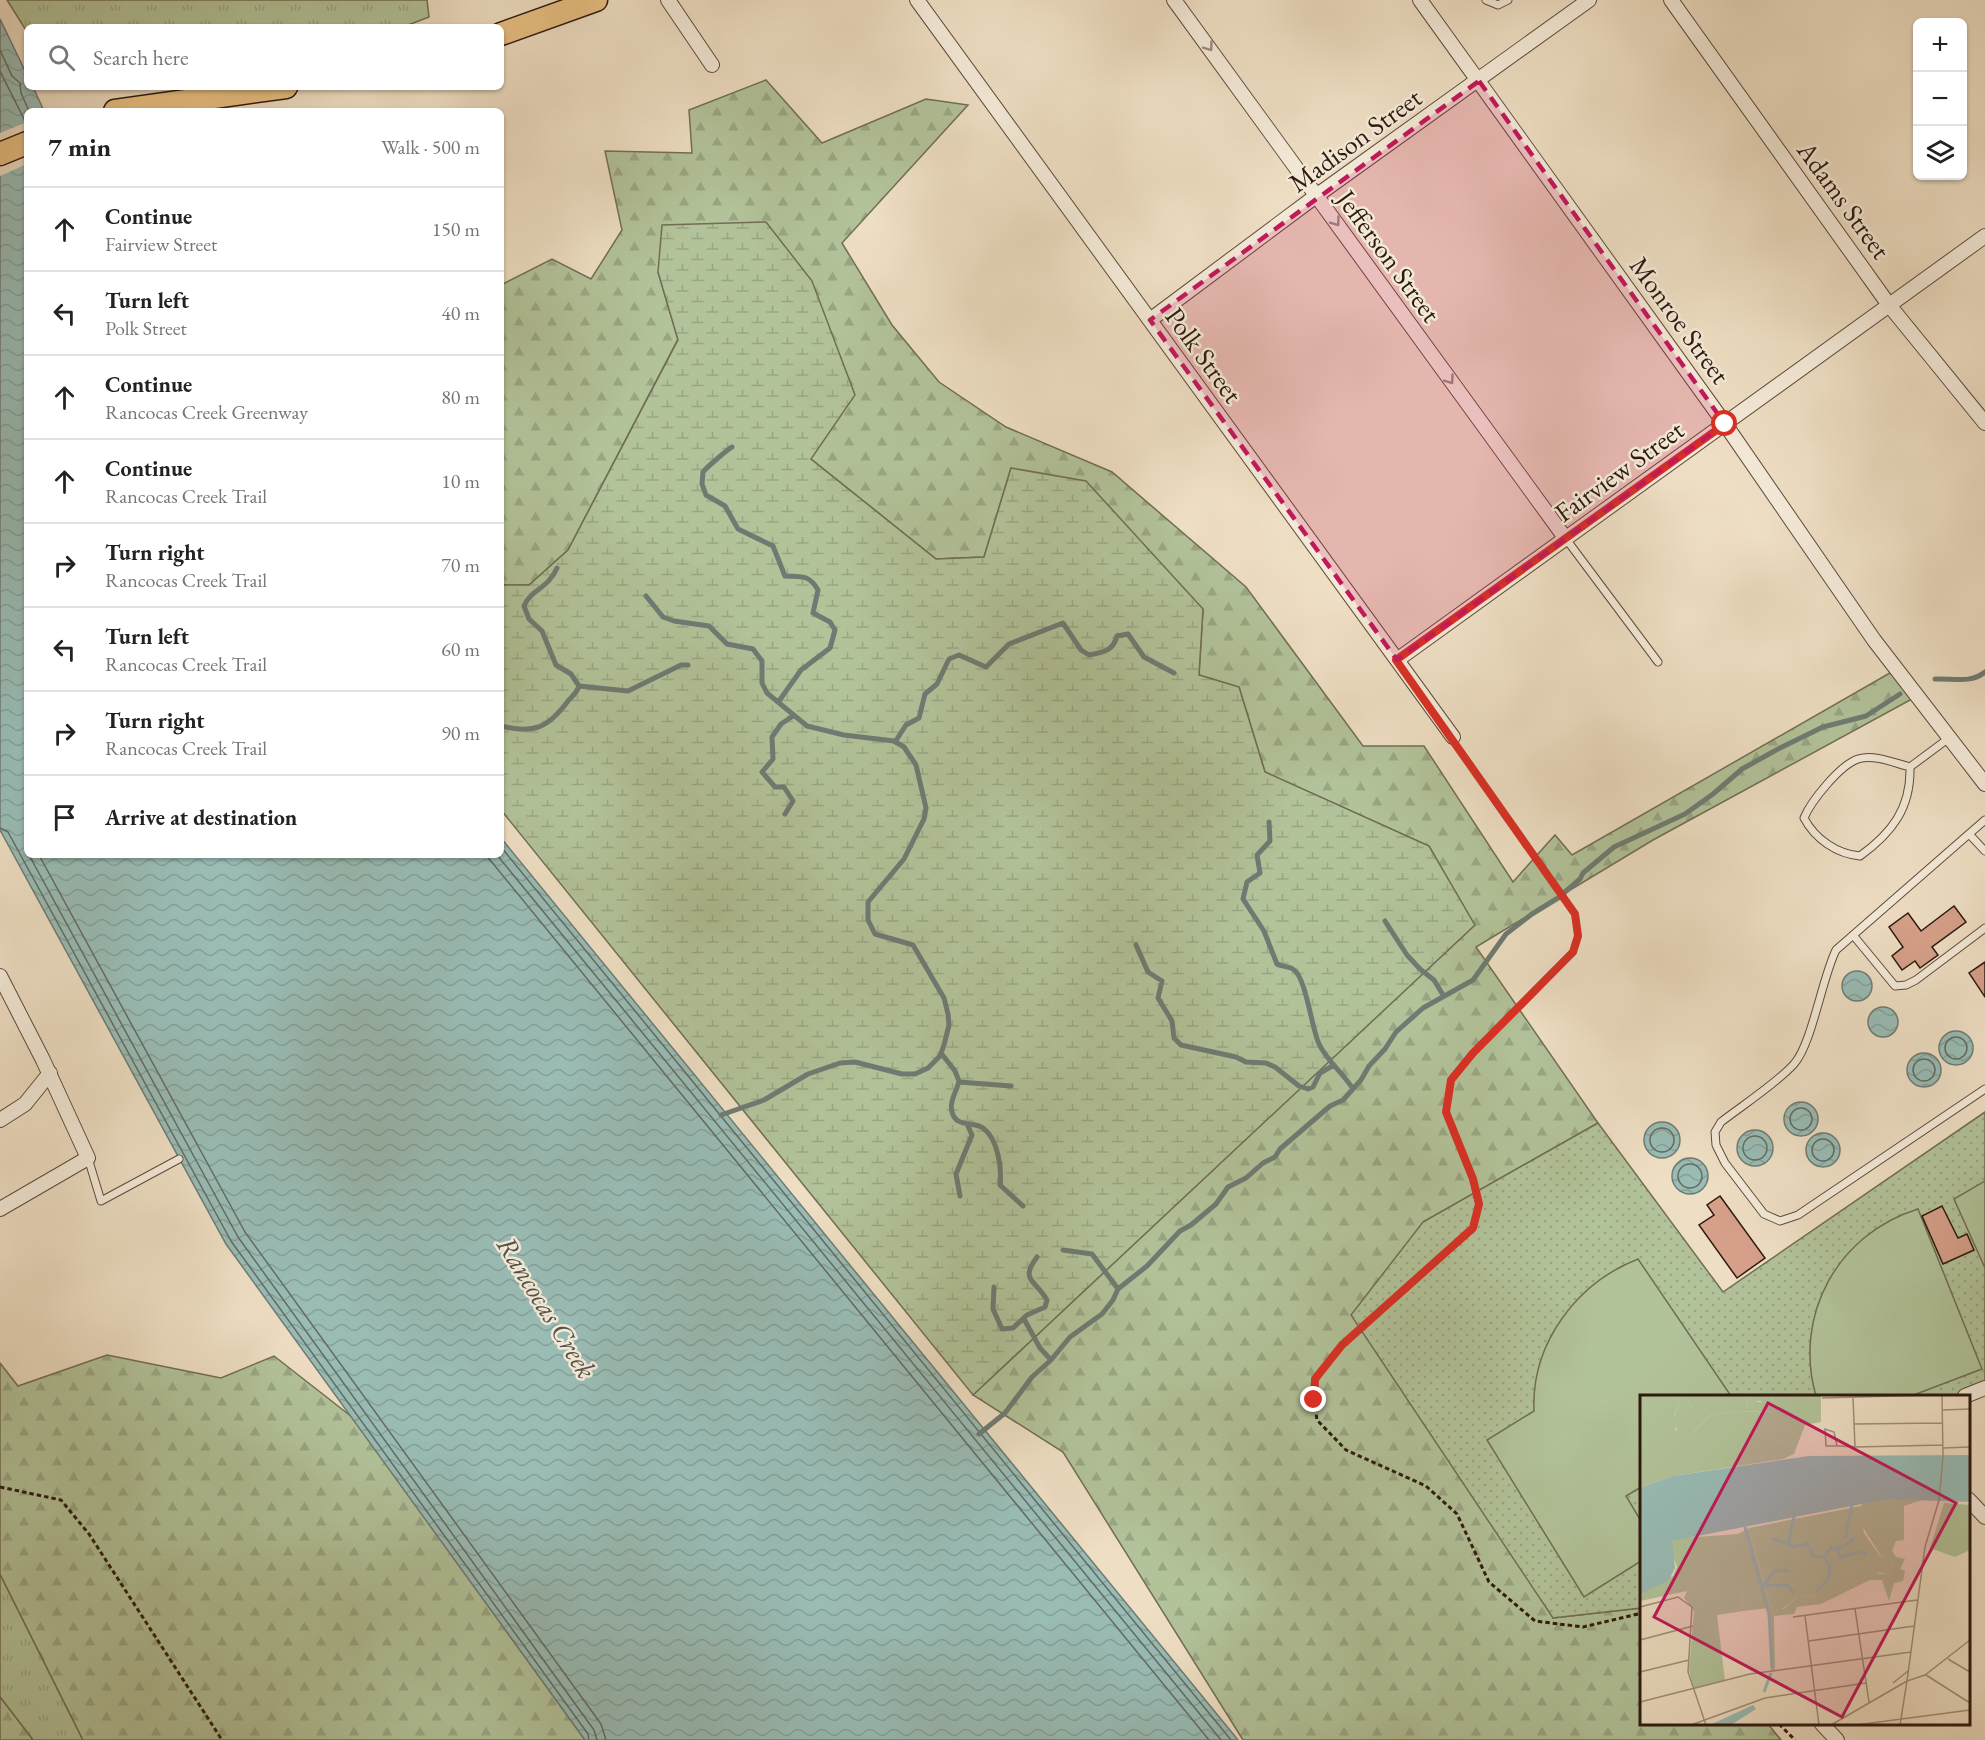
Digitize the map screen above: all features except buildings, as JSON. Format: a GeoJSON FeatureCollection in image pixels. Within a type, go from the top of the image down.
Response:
{"type":"FeatureCollection","features":[{"type":"Feature","properties":{"kind":"main road"},"geometry":{"type":"LineString","coordinates":[[504,33],[596,0]]}},
{"type":"Feature","properties":{"kind":"main road"},"geometry":{"type":"LineString","coordinates":[[136,108],[265,90]]}},
{"type":"Feature","properties":{"kind":"main road"},"geometry":{"type":"LineString","coordinates":[[0,154],[24,144]]}},
{"type":"Feature","properties":{"kind":"street"},"geometry":{"type":"LineString","coordinates":[[668,0],[712,65]]}},
{"type":"Feature","properties":{"kind":"street","name":"Polk Street"},"geometry":{"type":"LineString","coordinates":[[916,0],[1453,737]]}},
{"type":"Feature","properties":{"kind":"street","name":"Jefferson Street"},"geometry":{"type":"LineString","coordinates":[[1174,0],[1566,539]]}},
{"type":"Feature","properties":{"kind":"street","name":"Monroe Street"},"geometry":{"type":"LineString","coordinates":[[1420,0],[1725,424],[1874,640],[1985,784]]}},
{"type":"Feature","properties":{"kind":"street","name":"Madison Street"},"geometry":{"type":"LineString","coordinates":[[1150,320],[1316,196],[1589,0]]}},
{"type":"Feature","properties":{"kind":"street","name":"Adams Street"},"geometry":{"type":"LineString","coordinates":[[1671,0],[1889,304],[1985,423]]}},
{"type":"Feature","properties":{"kind":"street","name":"Fairview Street"},"geometry":{"type":"LineString","coordinates":[[1396,660],[1985,236]]}},
{"type":"Feature","properties":{"kind":"street"},"geometry":{"type":"LineString","coordinates":[[0,976],[50,1073],[88,1158],[0,1209]]}},
{"type":"Feature","properties":{"kind":"street"},"geometry":{"type":"LineString","coordinates":[[0,1120],[25,1104],[50,1073]]}},
{"type":"Feature","properties":{"kind":"street"},"geometry":{"type":"LineString","coordinates":[[1968,1395],[1985,1388]]}},
{"type":"Feature","properties":{"kind":"street"},"geometry":{"type":"LineString","coordinates":[[1970,1501],[1985,1517]]}},
{"type":"Feature","properties":{"kind":"street"},"geometry":{"type":"LineString","coordinates":[[1823,1725],[1837,1740]]}},
{"type":"Feature","properties":{"kind":"lane"},"geometry":{"type":"LineString","coordinates":[[1486,0],[1498,4],[1509,0]]}},
{"type":"Feature","properties":{"kind":"lane"},"geometry":{"type":"LineString","coordinates":[[1566,539],[1658,662]]}},
{"type":"Feature","properties":{"kind":"lane"},"geometry":{"type":"LineString","coordinates":[[1910,767],[1949,738]]}},
{"type":"Feature","properties":{"kind":"lane"},"geometry":{"type":"LineString","coordinates":[[1875,758],[1910,767],[1910,790],[1899,818],[1875,846],[1860,856],[1842,855],[1810,830],[1804,818],[1809,806],[1850,764],[1858,759],[1875,758]]}},
{"type":"Feature","properties":{"kind":"lane"},"geometry":{"type":"LineString","coordinates":[[1985,820],[1836,950],[1829,965],[1803,1050],[1795,1063],[1721,1122],[1715,1132],[1716,1145],[1725,1163],[1764,1214],[1780,1221],[1798,1215],[1985,1089]]}},
{"type":"Feature","properties":{"kind":"lane"},"geometry":{"type":"LineString","coordinates":[[1969,834],[1985,851]]}},
{"type":"Feature","properties":{"kind":"lane"},"geometry":{"type":"LineString","coordinates":[[1853,935],[1896,986],[1906,985],[1916,980],[1985,928]]}},
{"type":"Feature","properties":{"kind":"lane"},"geometry":{"type":"LineString","coordinates":[[88,1158],[100,1201],[179,1159]]}},
{"type":"Feature","properties":{"kind":"path"},"geometry":{"type":"LineString","coordinates":[[1453,737],[1575,914],[1578,936],[1573,952],[1473,1053],[1451,1080],[1446,1112],[1473,1179],[1479,1204],[1473,1228],[1342,1345],[1315,1379],[1314,1400],[1317,1420],[1346,1450],[1426,1486],[1457,1514],[1489,1582],[1535,1621],[1583,1627],[1640,1613]]}},
{"type":"Feature","properties":{"kind":"path"},"geometry":{"type":"LineString","coordinates":[[0,1487],[61,1500],[89,1534],[222,1740]]}},
{"type":"Feature","properties":{"kind":"path"},"geometry":{"type":"LineString","coordinates":[[1780,1725],[1795,1740]]}},
{"type":"Feature","properties":{"kind":"highlighted area"},"geometry":{"type":"Polygon","coordinates":[[[1479,81],[1725,424],[1397,660],[1150,320],[1479,81]]]}},
{"type":"Feature","properties":{"kind":"green space"},"geometry":{"type":"Polygon","coordinates":[[[7,0],[427,0],[429,17],[411,24],[24,24],[24,27],[7,0]]]}},
{"type":"Feature","properties":{"kind":"green space"},"geometry":{"type":"Polygon","coordinates":[[[766,80],[822,143],[926,99],[968,105],[842,243],[892,325],[939,382],[1006,427],[1112,472],[1246,587],[1363,746],[1424,746],[1513,882],[1555,835],[1572,855],[1902,666],[1923,693],[1653,840],[1476,947],[1598,1123],[1423,1222],[1553,1618],[1640,1608],[1640,1725],[1769,1725],[1781,1740],[1243,1740],[1063,1452],[973,1395],[1474,925],[1429,846],[1265,772],[1239,687],[1199,675],[1203,609],[1011,468],[984,557],[936,559],[811,459],[658,272],[678,339],[568,550],[529,585],[504,585],[504,283],[552,259],[591,279],[622,230],[605,151],[692,153],[689,110],[766,80]]]}},
{"type":"Feature","properties":{"kind":"green space"},"geometry":{"type":"Polygon","coordinates":[[[766,222],[812,281],[855,395],[811,459],[936,559],[984,557],[1011,468],[1086,481],[1203,609],[1199,675],[1239,687],[1265,772],[1429,846],[1475,925],[973,1395],[504,814],[504,585],[529,585],[568,550],[678,340],[658,272],[662,225],[766,222]]]}},
{"type":"Feature","properties":{"kind":"green space"},"geometry":{"type":"Polygon","coordinates":[[[1985,1112],[1985,1387],[1965,1395],[1640,1395],[1640,1608],[1553,1618],[1351,1315],[1423,1222],[1598,1123],[1723,1292],[1985,1112]]]}},
{"type":"Feature","properties":{"kind":"green space"},"geometry":{"type":"Polygon","coordinates":[[[1985,1181],[1985,1268],[1954,1199],[1985,1181]]]}},
{"type":"Feature","properties":{"kind":"green space"},"geometry":{"type":"Polygon","coordinates":[[[1918,1209],[1982,1369],[1914,1395],[1816,1395],[1810,1366],[1811,1337],[1817,1308],[1828,1282],[1844,1258],[1865,1238],[1889,1221],[1918,1209]]]}},
{"type":"Feature","properties":{"kind":"green space"},"geometry":{"type":"Polygon","coordinates":[[[1638,1259],[1730,1395],[1640,1395],[1640,1488],[1626,1496],[1640,1519],[1640,1562],[1584,1597],[1487,1440],[1534,1411],[1535,1386],[1540,1362],[1562,1318],[1596,1283],[1638,1259]]]}},
{"type":"Feature","properties":{"kind":"green space"},"geometry":{"type":"Polygon","coordinates":[[[107,1355],[221,1378],[274,1356],[352,1417],[585,1740],[83,1740],[0,1574],[0,1363],[18,1386],[107,1355]]]}},
{"type":"Feature","properties":{"kind":"green space"},"geometry":{"type":"Polygon","coordinates":[[[0,1574],[83,1740],[33,1740],[0,1697],[0,1574]]]}},
{"type":"Feature","properties":{"kind":"green space"},"geometry":{"type":"Polygon","coordinates":[[[0,1697],[33,1740],[0,1740],[0,1697]]]}},
{"type":"Feature","properties":{"kind":"water","name":"Rancocas Creek"},"geometry":{"type":"Polygon","coordinates":[[[0,19],[24,69],[24,90],[34,90],[43,108],[24,108],[24,858],[504,858],[504,842],[1238,1740],[585,1740],[226,1244],[0,830],[0,19]]]}},
{"type":"Feature","properties":{"kind":"water"},"geometry":{"type":"Polygon","coordinates":[[[1857,971],[1868,975],[1872,986],[1868,997],[1857,1001],[1846,997],[1842,986],[1846,975],[1857,971]]]}},
{"type":"Feature","properties":{"kind":"water"},"geometry":{"type":"Polygon","coordinates":[[[1883,1007],[1894,1011],[1898,1022],[1894,1033],[1883,1037],[1872,1033],[1868,1022],[1872,1011],[1883,1007]]]}},
{"type":"Feature","properties":{"kind":"water"},"geometry":{"type":"Polygon","coordinates":[[[1956,1031],[1968,1036],[1973,1048],[1968,1060],[1956,1065],[1944,1060],[1939,1048],[1944,1036],[1956,1031]]]}},
{"type":"Feature","properties":{"kind":"water"},"geometry":{"type":"Polygon","coordinates":[[[1924,1053],[1936,1058],[1941,1070],[1936,1082],[1924,1087],[1912,1082],[1907,1070],[1912,1058],[1924,1053]]]}},
{"type":"Feature","properties":{"kind":"water"},"geometry":{"type":"Polygon","coordinates":[[[1801,1102],[1813,1107],[1818,1119],[1813,1131],[1801,1136],[1789,1131],[1784,1119],[1789,1107],[1801,1102]]]}},
{"type":"Feature","properties":{"kind":"water"},"geometry":{"type":"Polygon","coordinates":[[[1662,1122],[1675,1127],[1680,1140],[1675,1153],[1662,1158],[1649,1153],[1644,1140],[1649,1127],[1662,1122]]]}},
{"type":"Feature","properties":{"kind":"water"},"geometry":{"type":"Polygon","coordinates":[[[1755,1130],[1768,1135],[1773,1148],[1768,1161],[1755,1166],[1742,1161],[1737,1148],[1742,1135],[1755,1130]]]}},
{"type":"Feature","properties":{"kind":"water"},"geometry":{"type":"Polygon","coordinates":[[[1823,1133],[1835,1138],[1840,1150],[1835,1162],[1823,1167],[1811,1162],[1806,1150],[1811,1138],[1823,1133]]]}},
{"type":"Feature","properties":{"kind":"water"},"geometry":{"type":"Polygon","coordinates":[[[1690,1158],[1703,1163],[1708,1176],[1703,1189],[1690,1194],[1677,1189],[1672,1176],[1677,1163],[1690,1158]]]}},
{"type":"Feature","properties":{"kind":"pier"},"geometry":{"type":"Polygon","coordinates":[[[24,123],[24,165],[0,176],[0,133],[24,123]]]}},
{"type":"Feature","properties":{"kind":"waterway"},"geometry":{"type":"LineString","coordinates":[[732,447],[703,472],[702,484],[706,495],[725,506],[738,529],[773,546],[785,576],[804,577],[815,585],[818,590],[813,613],[830,622],[835,630],[830,648],[801,670],[779,701]]}},
{"type":"Feature","properties":{"kind":"waterway"},"geometry":{"type":"LineString","coordinates":[[557,568],[549,580],[527,600],[524,606],[529,619],[542,631],[556,665],[571,674],[579,686]]}},
{"type":"Feature","properties":{"kind":"waterway"},"geometry":{"type":"LineString","coordinates":[[646,596],[663,617],[674,621],[709,626],[727,644],[753,649],[762,661],[762,683],[767,693],[807,726],[844,735],[894,741],[904,747],[916,765],[926,808],[924,819],[904,859],[868,902],[868,920],[875,934],[913,945],[944,998],[949,1025],[940,1056],[928,1068],[915,1074],[902,1074],[855,1062],[840,1063],[808,1074],[764,1100],[721,1115]]}},
{"type":"Feature","properties":{"kind":"waterway"},"geometry":{"type":"LineString","coordinates":[[895,742],[906,725],[919,718],[925,694],[937,684],[949,659],[959,655],[986,667],[1009,644],[1063,623],[1081,650],[1089,655],[1107,650],[1113,645],[1117,636],[1128,634],[1144,657],[1174,673]]}},
{"type":"Feature","properties":{"kind":"waterway"},"geometry":{"type":"LineString","coordinates":[[579,686],[628,691],[681,665],[688,665]]}},
{"type":"Feature","properties":{"kind":"waterway"},"geometry":{"type":"LineString","coordinates":[[1935,679],[1967,679],[1985,672]]}},
{"type":"Feature","properties":{"kind":"waterway"},"geometry":{"type":"LineString","coordinates":[[504,726],[531,729],[547,723],[576,693],[579,686]]}},
{"type":"Feature","properties":{"kind":"waterway"},"geometry":{"type":"LineString","coordinates":[[979,1434],[1005,1413],[1032,1377],[1051,1360],[1070,1337],[1102,1314],[1118,1289],[1147,1266],[1180,1231],[1191,1225],[1216,1204],[1228,1187],[1246,1178],[1263,1163],[1275,1157],[1280,1149],[1330,1106],[1343,1100],[1361,1080],[1396,1032],[1423,1008],[1473,980],[1506,934],[1558,898],[1614,847],[1685,814],[1742,769],[1780,748],[1823,727],[1866,716],[1900,694]]}},
{"type":"Feature","properties":{"kind":"waterway"},"geometry":{"type":"LineString","coordinates":[[785,814],[793,801],[784,787],[775,787],[762,772],[773,759],[772,737],[781,724],[793,716]]}},
{"type":"Feature","properties":{"kind":"waterway"},"geometry":{"type":"LineString","coordinates":[[1269,822],[1270,841],[1257,855],[1260,873],[1247,882],[1243,899],[1264,931],[1277,964],[1292,969],[1298,975],[1319,1044],[1353,1089]]}},
{"type":"Feature","properties":{"kind":"waterway"},"geometry":{"type":"LineString","coordinates":[[1385,921],[1407,955],[1434,980],[1443,995]]}},
{"type":"Feature","properties":{"kind":"waterway"},"geometry":{"type":"LineString","coordinates":[[1136,945],[1148,972],[1162,981],[1158,998],[1172,1021],[1174,1038],[1181,1045],[1236,1057],[1246,1062],[1266,1063],[1275,1067],[1299,1086],[1308,1089],[1313,1087],[1320,1073],[1334,1065]]}},
{"type":"Feature","properties":{"kind":"waterway"},"geometry":{"type":"LineString","coordinates":[[941,1053],[955,1071],[959,1081],[952,1104],[954,1117],[961,1122],[979,1126],[988,1133],[998,1154],[1000,1185],[1023,1206]]}},
{"type":"Feature","properties":{"kind":"waterway"},"geometry":{"type":"LineString","coordinates":[[959,1082],[1011,1086]]}},
{"type":"Feature","properties":{"kind":"waterway"},"geometry":{"type":"LineString","coordinates":[[960,1196],[956,1174],[972,1135],[967,1124]]}},
{"type":"Feature","properties":{"kind":"waterway"},"geometry":{"type":"LineString","coordinates":[[1063,1250],[1092,1254],[1118,1289]]}},
{"type":"Feature","properties":{"kind":"waterway"},"geometry":{"type":"LineString","coordinates":[[994,1287],[993,1309],[1002,1329],[1013,1328],[1027,1315],[1045,1307],[1047,1300],[1029,1276],[1029,1271],[1037,1257]]}},
{"type":"Feature","properties":{"kind":"waterway"},"geometry":{"type":"LineString","coordinates":[[1024,1319],[1040,1348],[1051,1360]]}},
{"type":"Feature","properties":{"kind":"route"},"geometry":{"type":"LineString","coordinates":[[1314,1400],[1315,1379],[1342,1345],[1473,1228],[1479,1204],[1473,1179],[1446,1112],[1446,1096],[1451,1080],[1473,1053],[1573,952],[1578,936],[1575,914],[1453,737],[1396,660],[1725,424]]}}]}
